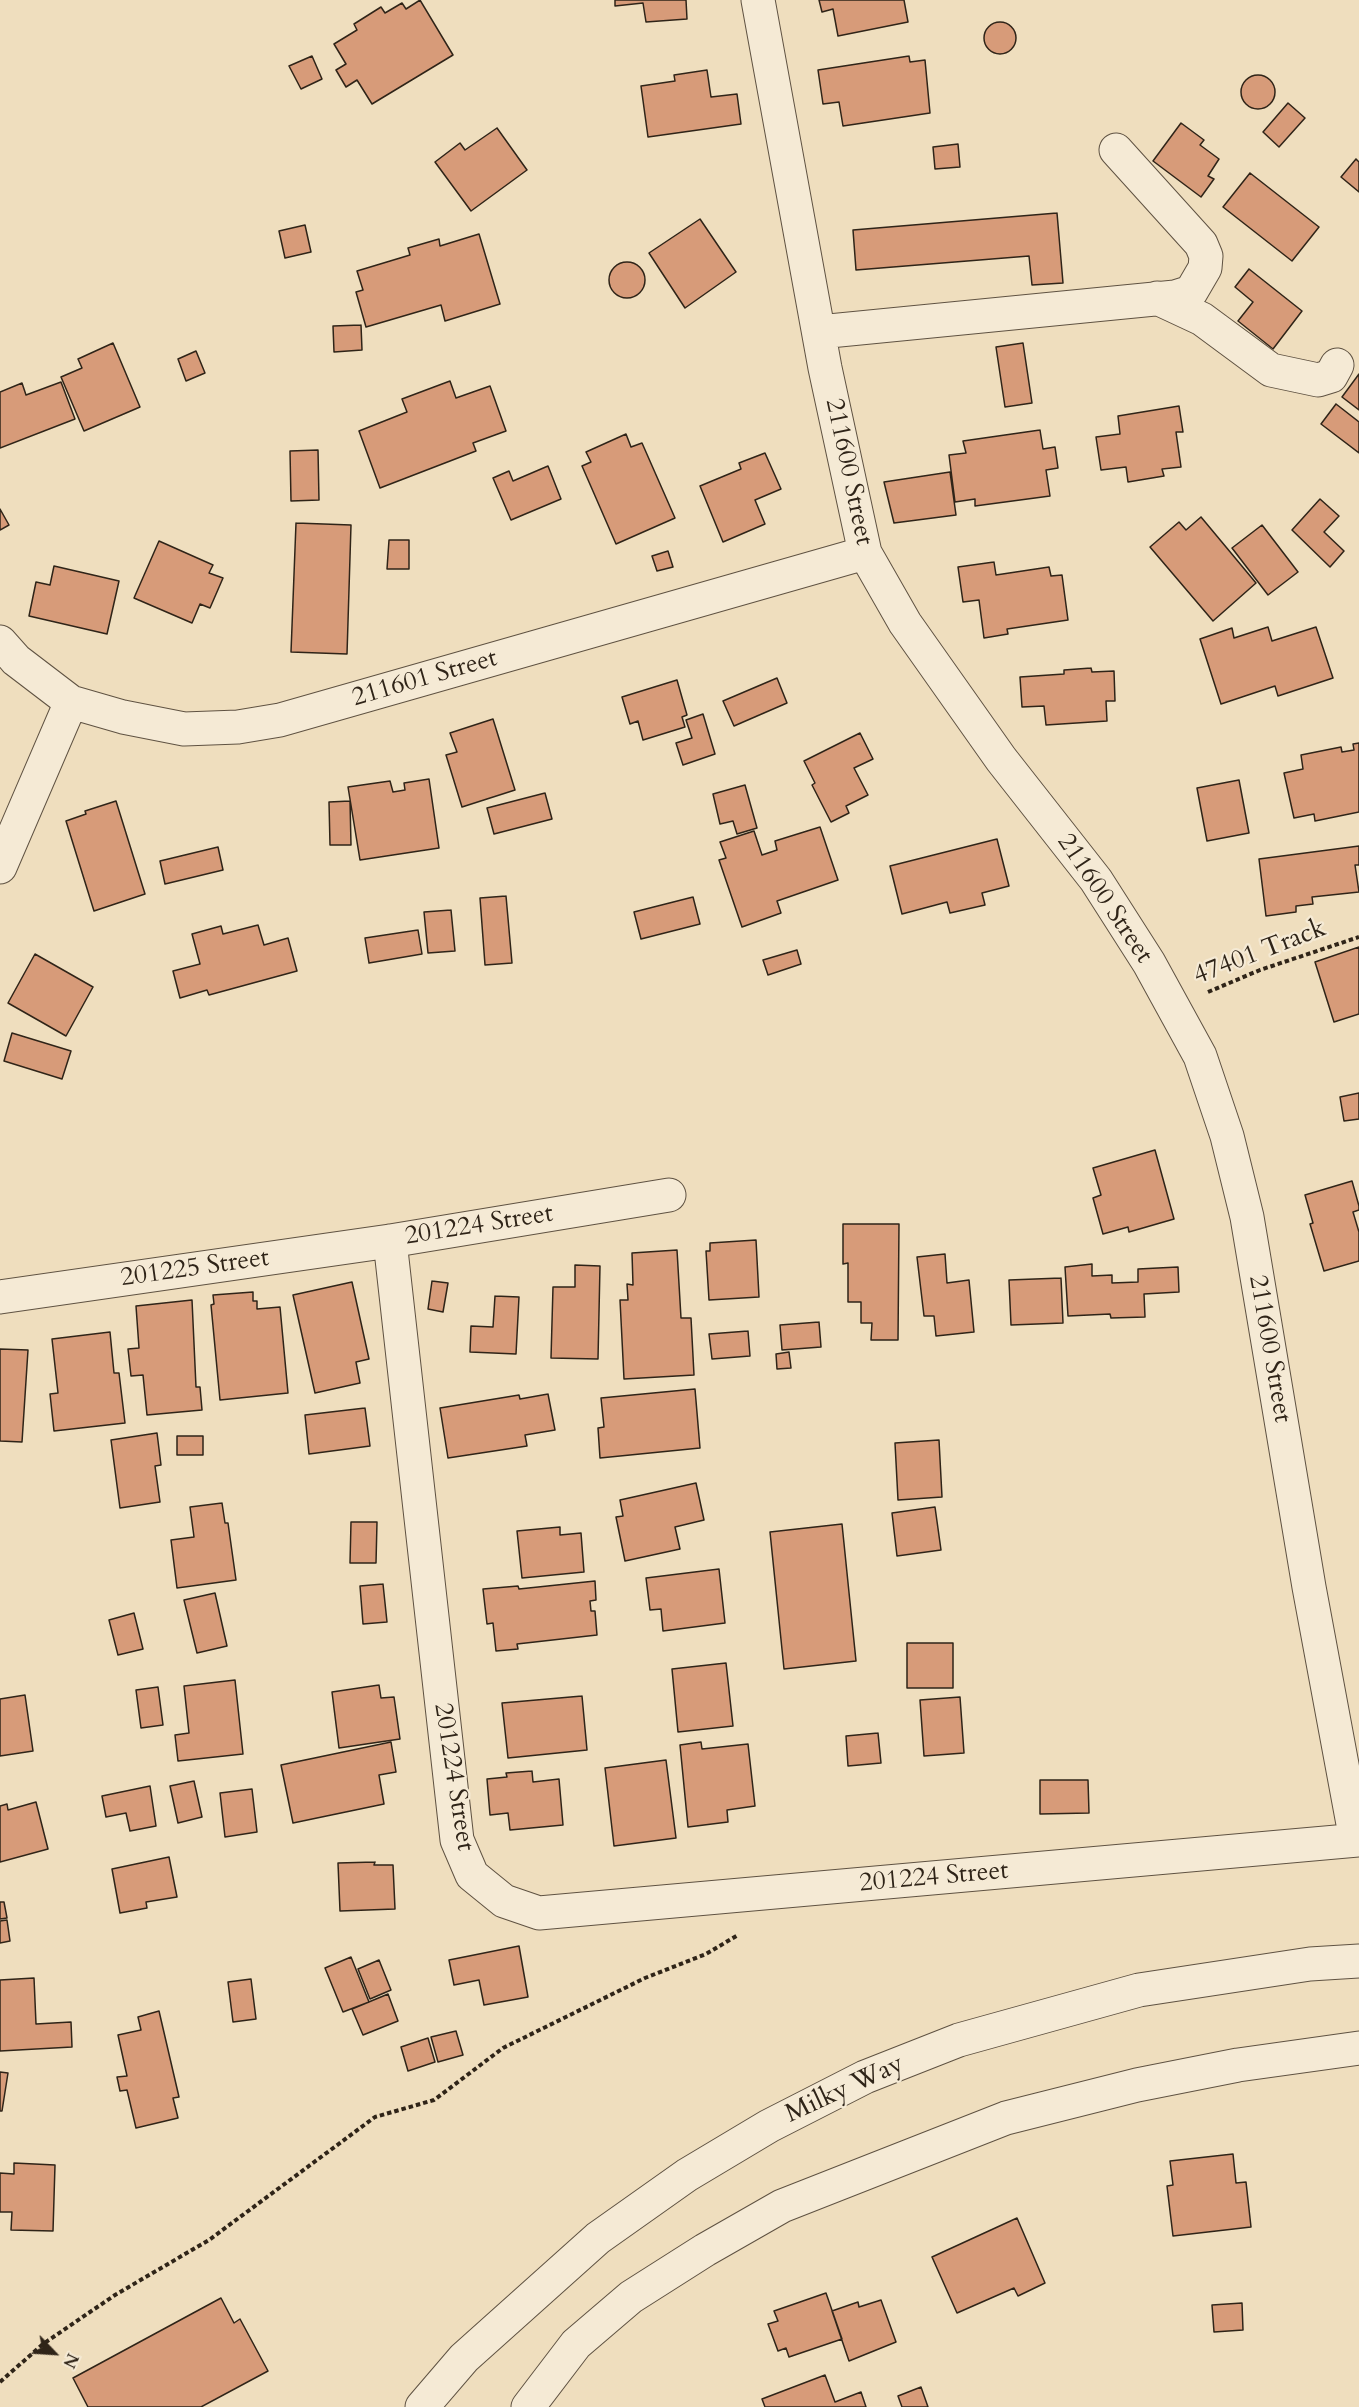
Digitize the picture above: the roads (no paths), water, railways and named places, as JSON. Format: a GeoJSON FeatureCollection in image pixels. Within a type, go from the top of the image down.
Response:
{"type":"FeatureCollection","features":[{"type":"Feature","properties":{"kind":"street","name":"211600 Street"},"geometry":{"type":"LineString","coordinates":[[758,0],[819,332],[865,553],[905,623],[974,720],[1096,880],[1175,1008],[1200,1056],[1227,1136],[1246,1217],[1309,1587],[1357,1840]]}},
{"type":"Feature","properties":{"kind":"street"},"geometry":{"type":"LineString","coordinates":[[819,332],[1180,296],[1191,292],[1206,268],[1205,250],[1116,150]]}},
{"type":"Feature","properties":{"kind":"street"},"geometry":{"type":"LineString","coordinates":[[1158,298],[1202,319],[1271,370],[1323,380],[1331,376],[1337,365]]}},
{"type":"Feature","properties":{"kind":"street","name":"211601 Street"},"geometry":{"type":"LineString","coordinates":[[0,642],[16,660],[71,702],[123,717],[184,729],[238,727],[280,720],[865,553]]}},
{"type":"Feature","properties":{"kind":"street"},"geometry":{"type":"LineString","coordinates":[[0,867],[71,702]]}},
{"type":"Feature","properties":{"kind":"street","name":"201224 Street"},"geometry":{"type":"LineString","coordinates":[[669,1195],[390,1241],[457,1840],[472,1875],[504,1901],[539,1914],[1357,1840]]}},
{"type":"Feature","properties":{"kind":"street","name":"201225 Street"},"geometry":{"type":"LineString","coordinates":[[0,1297],[390,1241]]}},
{"type":"Feature","properties":{"kind":"street","name":"Milky Way"},"geometry":{"type":"LineString","coordinates":[[422,2407],[464,2358],[598,2238],[687,2175],[769,2126],[865,2077],[959,2040],[1139,1990],[1310,1964],[1359,1961]]}},
{"type":"Feature","properties":{"kind":"street"},"geometry":{"type":"LineString","coordinates":[[528,2407],[576,2344],[631,2297],[705,2250],[782,2206],[1006,2118],[1160,2081],[1313,2053],[1359,2048]]}}]}
